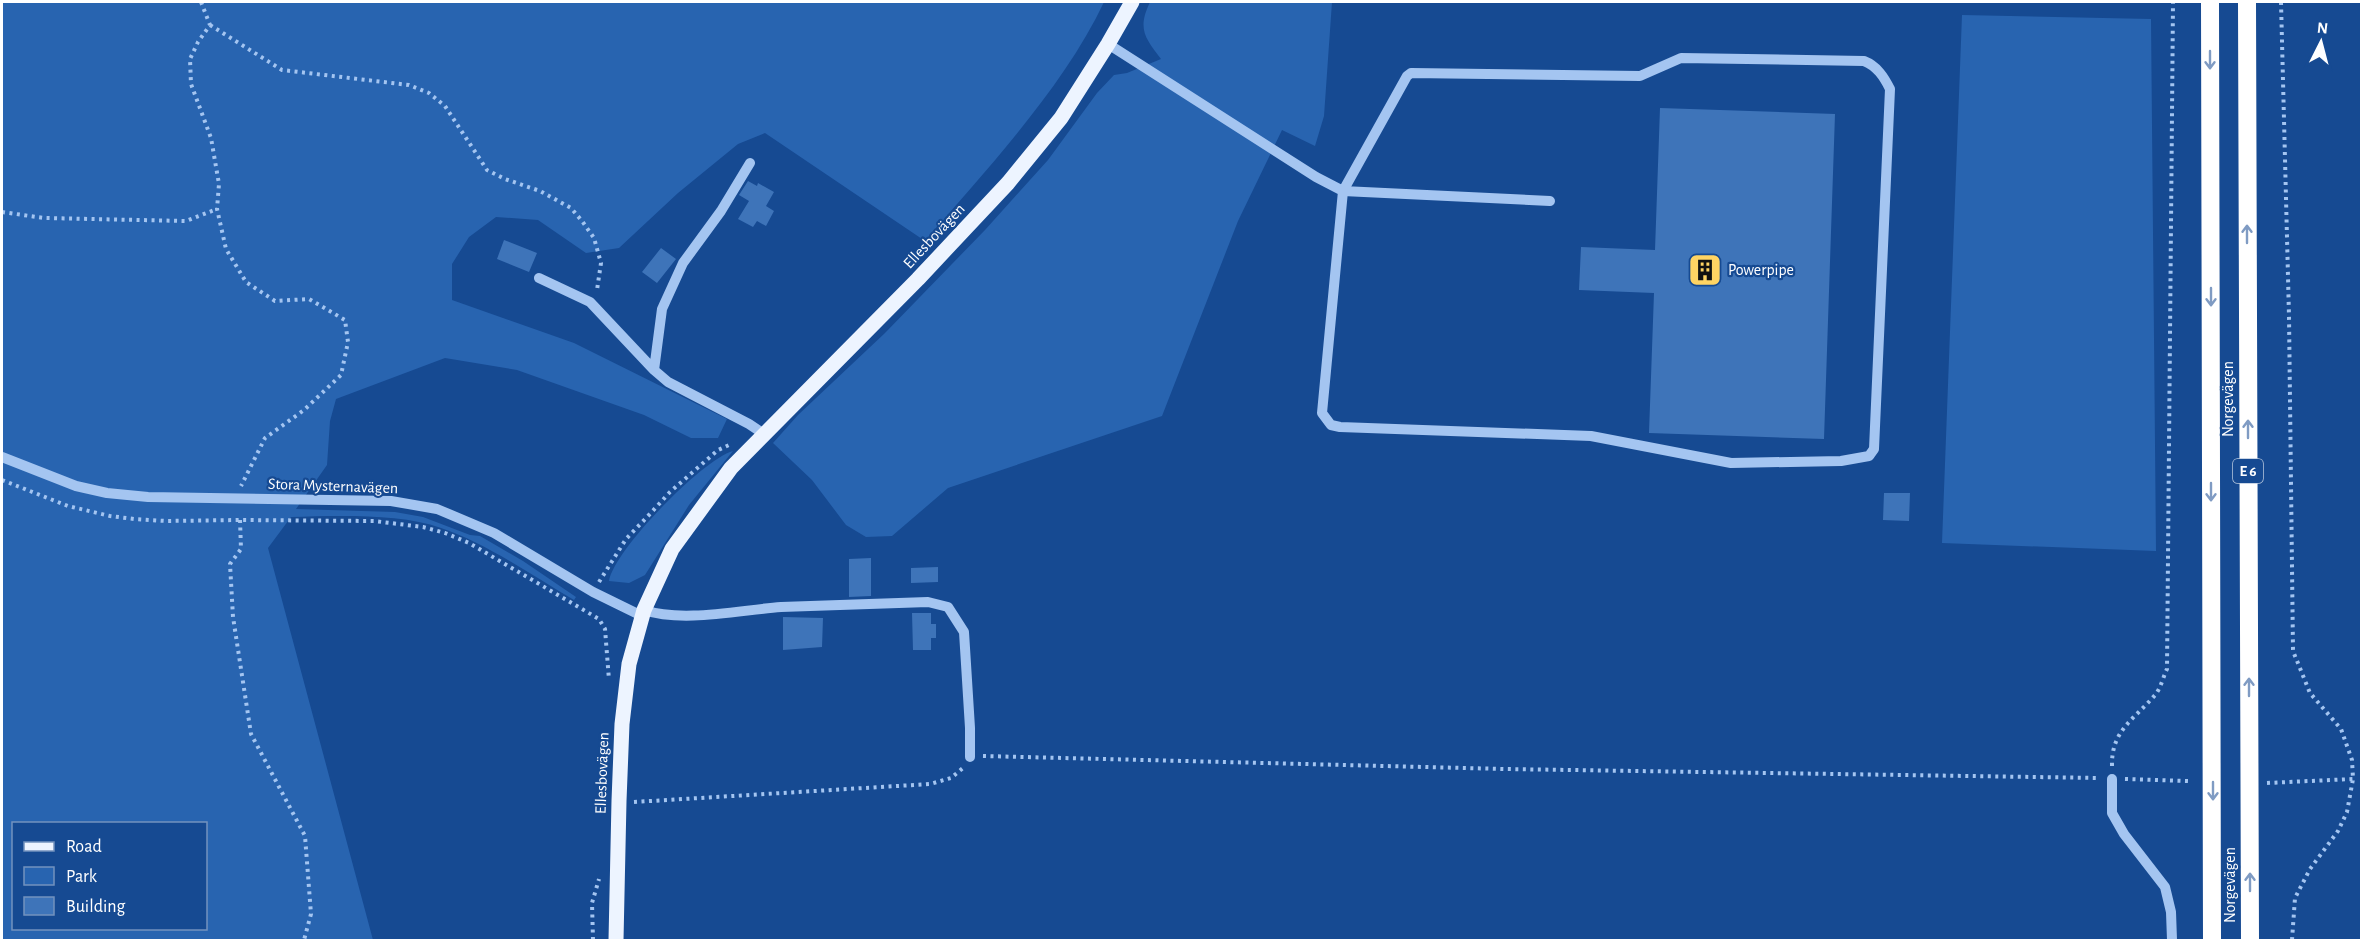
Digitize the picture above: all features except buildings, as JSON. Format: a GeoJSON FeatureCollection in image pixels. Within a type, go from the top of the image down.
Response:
{"type":"FeatureCollection","features":[{"type":"Feature","properties":{"kind":"highway","name":"Norgevägen"},"geometry":{"type":"LineString","coordinates":[[2210,2],[2212,940]]}},
{"type":"Feature","properties":{"kind":"highway","name":"Norgevägen"},"geometry":{"type":"LineString","coordinates":[[2247,2],[2250,940]]}},
{"type":"Feature","properties":{"kind":"main road","name":"Ellesbovägen"},"geometry":{"type":"LineString","coordinates":[[616,940],[618,801],[622,724],[629,664],[643,613],[672,549],[758,431],[918,279],[1008,183],[1061,118],[1108,45],[1132,2]]}},
{"type":"Feature","properties":{"kind":"street"},"geometry":{"type":"LineString","coordinates":[[1108,45],[1316,177],[1343,191],[1550,201]]}},
{"type":"Feature","properties":{"kind":"street"},"geometry":{"type":"LineString","coordinates":[[1681,58],[1864,61],[1872,64],[1890,89],[1874,449],[1869,456],[1861,459],[1841,461],[1731,463],[1591,436],[1331,425],[1322,413],[1343,191],[1402,80],[1411,73],[1640,76],[1681,58]]}},
{"type":"Feature","properties":{"kind":"street"},"geometry":{"type":"LineString","coordinates":[[654,370],[662,309],[679,272],[694,246],[721,211],[750,163]]}},
{"type":"Feature","properties":{"kind":"street"},"geometry":{"type":"LineString","coordinates":[[539,278],[593,304],[654,370],[682,391],[749,424],[758,431]]}},
{"type":"Feature","properties":{"kind":"street","name":"Stora Mysternavägen"},"geometry":{"type":"LineString","coordinates":[[2,457],[91,490],[148,497],[391,501],[437,509],[494,533],[593,592],[643,613]]}},
{"type":"Feature","properties":{"kind":"street"},"geometry":{"type":"LineString","coordinates":[[643,613],[677,616],[781,608],[928,602],[948,607],[964,632],[970,757]]}},
{"type":"Feature","properties":{"kind":"street"},"geometry":{"type":"LineString","coordinates":[[2112,779],[2112,813],[2124,834],[2165,887],[2171,912],[2172,940]]}},
{"type":"Feature","properties":{"kind":"path"},"geometry":{"type":"LineString","coordinates":[[201,2],[210,26],[282,70],[409,85],[429,93],[445,106],[487,170],[540,191],[571,208],[582,221],[594,238],[601,263],[597,294],[593,304]]}},
{"type":"Feature","properties":{"kind":"path"},"geometry":{"type":"LineString","coordinates":[[2112,779],[2114,746],[2121,730],[2157,693],[2167,669],[2173,2]]}},
{"type":"Feature","properties":{"kind":"path"},"geometry":{"type":"LineString","coordinates":[[2281,2],[2289,316],[2293,651],[2310,693],[2341,729],[2352,760],[2353,779],[2347,812],[2338,831],[2310,869],[2295,898],[2292,940]]}},
{"type":"Feature","properties":{"kind":"path"},"geometry":{"type":"LineString","coordinates":[[210,26],[198,42],[190,59],[190,84],[211,138],[219,183],[217,208],[226,249],[246,282],[275,301],[309,299],[345,320],[348,342],[341,375],[304,410],[265,438],[241,485],[239,498]]}},
{"type":"Feature","properties":{"kind":"path"},"geometry":{"type":"LineString","coordinates":[[2,212],[44,218],[186,221],[217,208]]}},
{"type":"Feature","properties":{"kind":"path"},"geometry":{"type":"LineString","coordinates":[[582,610],[626,538],[670,492],[718,450],[758,431]]}},
{"type":"Feature","properties":{"kind":"path"},"geometry":{"type":"LineString","coordinates":[[2,480],[47,499],[110,516],[166,521],[374,521],[438,530],[483,550],[599,619],[605,629],[609,683]]}},
{"type":"Feature","properties":{"kind":"path"},"geometry":{"type":"LineString","coordinates":[[240,520],[241,549],[230,564],[232,617],[251,734],[305,836],[311,914],[304,940]]}},
{"type":"Feature","properties":{"kind":"path"},"geometry":{"type":"LineString","coordinates":[[618,801],[647,802],[930,784],[956,776],[970,757],[1014,756],[1506,769],[2188,781]]}},
{"type":"Feature","properties":{"kind":"path"},"geometry":{"type":"LineString","coordinates":[[2265,783],[2353,779]]}},
{"type":"Feature","properties":{"kind":"path"},"geometry":{"type":"LineString","coordinates":[[593,940],[592,903],[600,874]]}},
{"type":"Feature","properties":{"kind":"green space"},"geometry":{"type":"Polygon","coordinates":[[[2,2],[1104,2],[1068,65],[1046,96],[998,157],[925,241],[765,133],[738,144],[678,193],[619,248],[586,253],[538,220],[496,217],[469,237],[452,264],[452,300],[574,343],[727,419],[718,438],[691,438],[644,415],[517,370],[445,358],[336,399],[330,421],[327,465],[296,509],[395,512],[423,517],[470,535],[480,536],[523,561],[576,597],[574,600],[476,542],[441,528],[406,520],[367,516],[291,517],[268,548],[373,940],[2,940],[2,2]]]}},
{"type":"Feature","properties":{"kind":"green space"},"geometry":{"type":"Polygon","coordinates":[[[1150,2],[1332,2],[1324,116],[1315,146],[1282,130],[1238,221],[1162,416],[948,488],[892,536],[866,537],[846,525],[812,480],[773,443],[798,415],[885,333],[985,230],[1048,160],[1097,93],[1114,75],[1127,73],[1161,59],[1145,33],[1144,19],[1150,2]]]}},
{"type":"Feature","properties":{"kind":"green space"},"geometry":{"type":"Polygon","coordinates":[[[1962,15],[2151,19],[2156,551],[1942,543],[1962,15]]]}},
{"type":"Feature","properties":{"kind":"green space"},"geometry":{"type":"Polygon","coordinates":[[[733,451],[689,505],[645,575],[629,583],[609,581],[626,549],[662,507],[702,470],[733,451]]]}},
{"type":"Feature","properties":{"kind":"place","name":"Powerpipe"},"geometry":{"type":"Point","coordinates":[1705,270]}}]}
